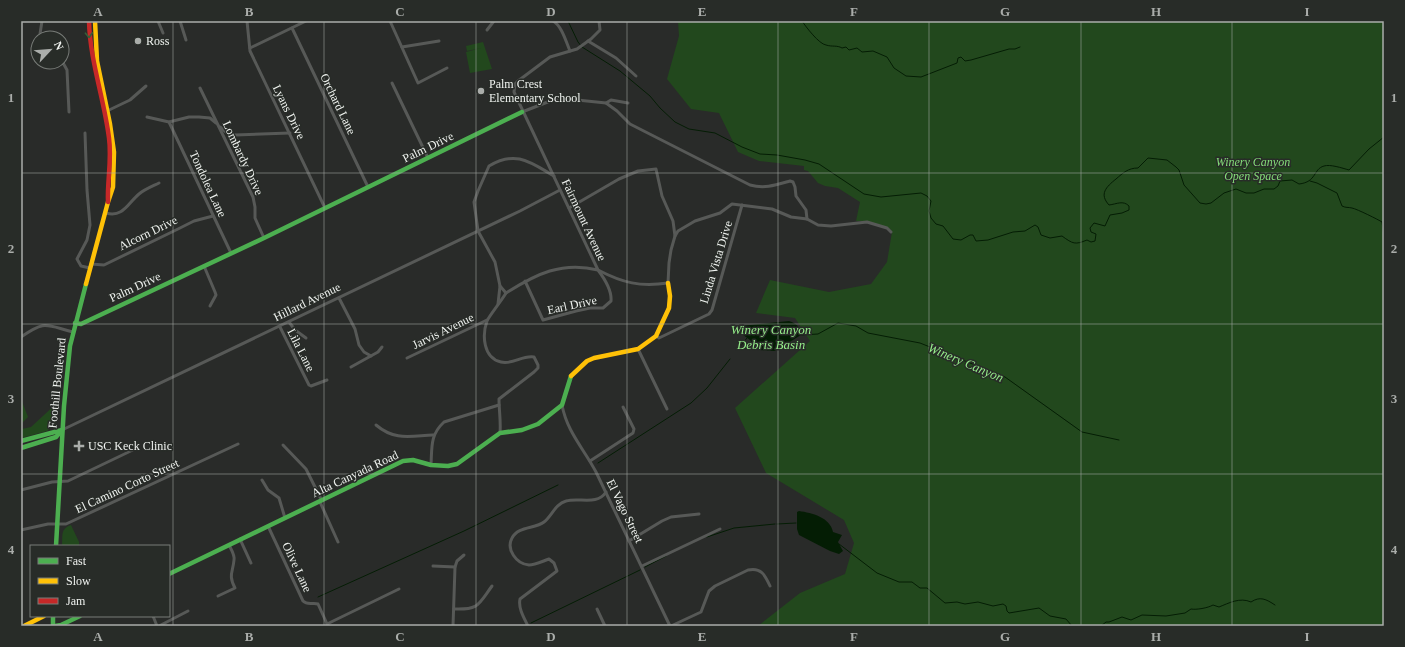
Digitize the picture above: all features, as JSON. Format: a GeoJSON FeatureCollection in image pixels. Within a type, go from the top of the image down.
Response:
{"type":"FeatureCollection","features":[{"type":"Feature","properties":{"kind":"main road","name":"Foothill Boulevard"},"geometry":{"type":"LineString","coordinates":[[56,545],[62,430],[67,367],[72,332],[108,202],[111,199],[113,189],[113,136],[90,50],[89,21]]}},
{"type":"Feature","properties":{"kind":"main road","name":"Foothill Boulevard"},"geometry":{"type":"LineString","coordinates":[[95,21],[99,81]]}},
{"type":"Feature","properties":{"kind":"main road","name":"Palm Drive"},"geometry":{"type":"LineString","coordinates":[[75,323],[82,324],[264,238],[522,112]]}},
{"type":"Feature","properties":{"kind":"main road"},"geometry":{"type":"LineString","coordinates":[[562,405],[572,375],[586,361],[638,349],[656,336],[669,308],[670,296],[668,283]]}},
{"type":"Feature","properties":{"kind":"main road","name":"Alta Canyada Road"},"geometry":{"type":"LineString","coordinates":[[170,574],[240,539],[321,502],[403,461],[412,460],[431,465],[448,466],[458,464],[500,433],[522,430],[538,424],[562,405]]}},
{"type":"Feature","properties":{"kind":"main road","name":"Hillard Avenue"},"geometry":{"type":"LineString","coordinates":[[21,441],[62,430]]}},
{"type":"Feature","properties":{"kind":"main road","name":"Hillard Avenue"},"geometry":{"type":"LineString","coordinates":[[21,448],[56,437],[62,430]]}},
{"type":"Feature","properties":{"kind":"main road"},"geometry":{"type":"LineString","coordinates":[[24,626],[42,617]]}},
{"type":"Feature","properties":{"kind":"main road"},"geometry":{"type":"LineString","coordinates":[[54,626],[62,625],[78,617]]}},
{"type":"Feature","properties":{"kind":"street"},"geometry":{"type":"LineString","coordinates":[[158,21],[163,32]]}},
{"type":"Feature","properties":{"kind":"street"},"geometry":{"type":"LineString","coordinates":[[180,21],[186,40]]}},
{"type":"Feature","properties":{"kind":"street","name":"Lyans Drive"},"geometry":{"type":"LineString","coordinates":[[247,21],[250,51],[325,208]]}},
{"type":"Feature","properties":{"kind":"street"},"geometry":{"type":"LineString","coordinates":[[250,48],[306,21]]}},
{"type":"Feature","properties":{"kind":"street"},"geometry":{"type":"LineString","coordinates":[[390,21],[418,83],[448,68]]}},
{"type":"Feature","properties":{"kind":"street"},"geometry":{"type":"LineString","coordinates":[[487,30],[494,21]]}},
{"type":"Feature","properties":{"kind":"street"},"geometry":{"type":"LineString","coordinates":[[553,21],[557,23],[561,30],[570,51]]}},
{"type":"Feature","properties":{"kind":"street"},"geometry":{"type":"LineString","coordinates":[[599,21],[600,30],[586,42],[619,60],[636,76]]}},
{"type":"Feature","properties":{"kind":"street","name":"Orchard Lane"},"geometry":{"type":"LineString","coordinates":[[292,28],[368,187]]}},
{"type":"Feature","properties":{"kind":"street"},"geometry":{"type":"LineString","coordinates":[[402,47],[439,41]]}},
{"type":"Feature","properties":{"kind":"street","name":"Fairmount Avenue"},"geometry":{"type":"LineString","coordinates":[[586,42],[577,49],[550,57],[518,81],[514,92],[522,112],[598,270],[623,282],[646,285],[668,283]]}},
{"type":"Feature","properties":{"kind":"street"},"geometry":{"type":"LineString","coordinates":[[67,70],[69,112]]}},
{"type":"Feature","properties":{"kind":"street"},"geometry":{"type":"LineString","coordinates":[[392,83],[428,158]]}},
{"type":"Feature","properties":{"kind":"street"},"geometry":{"type":"LineString","coordinates":[[106,111],[130,100],[146,86]]}},
{"type":"Feature","properties":{"kind":"street","name":"Lombardy Drive"},"geometry":{"type":"LineString","coordinates":[[200,88],[253,197],[255,218],[264,238]]}},
{"type":"Feature","properties":{"kind":"street","name":"Palm Drive"},"geometry":{"type":"LineString","coordinates":[[522,112],[558,98],[606,103],[610,100],[628,103]]}},
{"type":"Feature","properties":{"kind":"street"},"geometry":{"type":"LineString","coordinates":[[606,103],[617,111],[630,124],[750,185],[768,187],[790,180],[793,182],[796,196],[806,210],[807,219]]}},
{"type":"Feature","properties":{"kind":"street"},"geometry":{"type":"LineString","coordinates":[[147,117],[169,122],[189,117],[212,119],[219,127],[235,136],[290,133]]}},
{"type":"Feature","properties":{"kind":"street","name":"Tondolea Lane"},"geometry":{"type":"LineString","coordinates":[[169,122],[231,253]]}},
{"type":"Feature","properties":{"kind":"street"},"geometry":{"type":"LineString","coordinates":[[85,133],[90,225],[87,240],[77,259],[81,266],[91,266]]}},
{"type":"Feature","properties":{"kind":"street"},"geometry":{"type":"LineString","coordinates":[[498,307],[500,286],[495,262],[478,231],[474,202],[478,191],[489,166],[504,158],[526,160],[554,176]]}},
{"type":"Feature","properties":{"kind":"street"},"geometry":{"type":"LineString","coordinates":[[569,208],[619,179],[638,171],[656,169],[662,196],[673,221],[675,236],[669,263],[668,283]]}},
{"type":"Feature","properties":{"kind":"street"},"geometry":{"type":"LineString","coordinates":[[106,213],[117,214],[140,193],[159,183]]}},
{"type":"Feature","properties":{"kind":"street","name":"Hillard Avenue"},"geometry":{"type":"LineString","coordinates":[[62,430],[520,212],[560,190]]}},
{"type":"Feature","properties":{"kind":"street"},"geometry":{"type":"LineString","coordinates":[[675,236],[678,232],[695,221],[720,213],[732,204],[772,209],[791,217],[807,219],[818,224],[831,226],[867,222],[888,228],[891,232]]}},
{"type":"Feature","properties":{"kind":"street","name":"Linda Vista Drive"},"geometry":{"type":"LineString","coordinates":[[656,336],[659,338],[669,334],[709,314],[712,310],[742,205]]}},
{"type":"Feature","properties":{"kind":"street","name":"Alcorn Drive"},"geometry":{"type":"LineString","coordinates":[[91,266],[104,264],[190,222],[213,216]]}},
{"type":"Feature","properties":{"kind":"street"},"geometry":{"type":"LineString","coordinates":[[204,266],[216,292],[210,306]]}},
{"type":"Feature","properties":{"kind":"street"},"geometry":{"type":"LineString","coordinates":[[500,433],[501,422],[499,405],[501,397],[515,388],[534,372],[538,368],[538,365],[534,357],[528,356],[513,362],[500,362],[490,356],[484,340],[487,319],[498,307],[506,293],[537,275],[556,269],[570,267],[598,270]]}},
{"type":"Feature","properties":{"kind":"street","name":"Earl Drive"},"geometry":{"type":"LineString","coordinates":[[525,281],[543,320],[576,311],[590,308],[603,308],[607,306],[611,302],[611,296],[603,277],[598,270]]}},
{"type":"Feature","properties":{"kind":"street"},"geometry":{"type":"LineString","coordinates":[[500,286],[506,293]]}},
{"type":"Feature","properties":{"kind":"street"},"geometry":{"type":"LineString","coordinates":[[340,298],[355,329],[359,345],[364,352],[371,356]]}},
{"type":"Feature","properties":{"kind":"street","name":"Jarvis Avenue"},"geometry":{"type":"LineString","coordinates":[[407,358],[487,319]]}},
{"type":"Feature","properties":{"kind":"street"},"geometry":{"type":"LineString","coordinates":[[289,322],[295,330],[306,338]]}},
{"type":"Feature","properties":{"kind":"street"},"geometry":{"type":"LineString","coordinates":[[21,337],[40,326],[52,326],[72,332]]}},
{"type":"Feature","properties":{"kind":"street","name":"Lila Lane"},"geometry":{"type":"LineString","coordinates":[[280,327],[309,385],[311,386],[327,380]]}},
{"type":"Feature","properties":{"kind":"street"},"geometry":{"type":"LineString","coordinates":[[352,367],[378,352],[382,347]]}},
{"type":"Feature","properties":{"kind":"street"},"geometry":{"type":"LineString","coordinates":[[638,349],[666,409]]}},
{"type":"Feature","properties":{"kind":"street"},"geometry":{"type":"LineString","coordinates":[[431,465],[433,435],[438,427],[444,422],[499,405]]}},
{"type":"Feature","properties":{"kind":"street","name":"El Vago Street"},"geometry":{"type":"LineString","coordinates":[[562,405],[564,418],[572,434],[590,460],[671,626]]}},
{"type":"Feature","properties":{"kind":"street"},"geometry":{"type":"LineString","coordinates":[[590,460],[633,434],[634,429],[623,407]]}},
{"type":"Feature","properties":{"kind":"street"},"geometry":{"type":"LineString","coordinates":[[376,425],[385,432],[396,436],[433,435]]}},
{"type":"Feature","properties":{"kind":"street","name":"El Camino Corto Street"},"geometry":{"type":"LineString","coordinates":[[21,530],[48,524],[66,524],[238,444]]}},
{"type":"Feature","properties":{"kind":"street"},"geometry":{"type":"LineString","coordinates":[[283,445],[306,469],[338,542]]}},
{"type":"Feature","properties":{"kind":"street"},"geometry":{"type":"LineString","coordinates":[[21,490],[52,482],[68,481],[137,448]]}},
{"type":"Feature","properties":{"kind":"street"},"geometry":{"type":"LineString","coordinates":[[262,480],[268,490],[279,498],[285,518]]}},
{"type":"Feature","properties":{"kind":"street"},"geometry":{"type":"LineString","coordinates":[[528,626],[520,609],[520,599],[557,571],[554,563],[549,559],[529,565],[521,563],[513,556],[510,548],[512,539],[517,532],[544,522],[554,510],[565,501],[597,499],[603,497],[606,492]]}},
{"type":"Feature","properties":{"kind":"street"},"geometry":{"type":"LineString","coordinates":[[629,541],[671,517],[699,514]]}},
{"type":"Feature","properties":{"kind":"street","name":"Olive Lane"},"geometry":{"type":"LineString","coordinates":[[268,526],[303,601],[308,604],[318,604],[327,625]]}},
{"type":"Feature","properties":{"kind":"street"},"geometry":{"type":"LineString","coordinates":[[642,566],[720,529]]}},
{"type":"Feature","properties":{"kind":"street"},"geometry":{"type":"LineString","coordinates":[[240,539],[251,563]]}},
{"type":"Feature","properties":{"kind":"street"},"geometry":{"type":"LineString","coordinates":[[218,596],[235,588],[232,583],[231,575],[234,558],[229,545]]}},
{"type":"Feature","properties":{"kind":"street"},"geometry":{"type":"LineString","coordinates":[[453,626],[455,566],[457,561],[464,555]]}},
{"type":"Feature","properties":{"kind":"street"},"geometry":{"type":"LineString","coordinates":[[433,566],[455,566]]}},
{"type":"Feature","properties":{"kind":"street"},"geometry":{"type":"LineString","coordinates":[[671,626],[701,612],[707,593],[715,586],[748,570],[758,569],[765,576],[770,586]]}},
{"type":"Feature","properties":{"kind":"street"},"geometry":{"type":"LineString","coordinates":[[454,609],[467,610],[474,608],[492,586]]}},
{"type":"Feature","properties":{"kind":"street"},"geometry":{"type":"LineString","coordinates":[[327,625],[399,589]]}},
{"type":"Feature","properties":{"kind":"street"},"geometry":{"type":"LineString","coordinates":[[596,609],[605,626]]}},
{"type":"Feature","properties":{"kind":"street"},"geometry":{"type":"LineString","coordinates":[[153,617],[158,626],[188,611]]}},
{"type":"Feature","properties":{"kind":"green space","name":"Winery Canyon Open Space"},"geometry":{"type":"Polygon","coordinates":[[[678,21],[1384,21],[1384,626],[758,626],[800,593],[845,574],[854,543],[844,520],[766,473],[735,408],[810,341],[795,318],[756,313],[770,280],[829,292],[871,284],[887,262],[892,232],[890,229],[862,221],[856,221],[860,202],[838,188],[825,186],[818,183],[808,171],[804,170],[804,166],[759,161],[738,152],[719,113],[691,109],[667,79],[679,36],[678,21]]]}},
{"type":"Feature","properties":{"kind":"green space"},"geometry":{"type":"Polygon","coordinates":[[[483,42],[492,69],[470,73],[466,52],[481,48],[467,51],[466,46],[483,42]]]}},
{"type":"Feature","properties":{"kind":"green space"},"geometry":{"type":"Polygon","coordinates":[[[21,399],[28,417],[22,423],[22,429],[31,427],[57,403],[56,423],[47,431],[21,438],[21,399]]]}},
{"type":"Feature","properties":{"kind":"green space"},"geometry":{"type":"Polygon","coordinates":[[[71,525],[79,545],[62,545],[62,536],[65,528],[71,525]]]}},
{"type":"Feature","properties":{"kind":"water","name":"Winery Canyon Debris Basin"},"geometry":{"type":"Polygon","coordinates":[[[789,321],[798,326],[801,335],[775,351],[759,350],[750,340],[735,329],[741,326],[789,321]]]}},
{"type":"Feature","properties":{"kind":"water"},"geometry":{"type":"Polygon","coordinates":[[[799,511],[824,519],[831,527],[833,532],[842,535],[838,542],[843,551],[839,554],[830,551],[799,535],[797,529],[797,512],[799,511]]]}},
{"type":"Feature","properties":{"kind":"waterway"},"geometry":{"type":"LineString","coordinates":[[568,21],[582,47],[620,71],[650,96],[675,122],[689,129],[715,133],[742,147],[760,154],[777,155],[819,164],[864,194],[881,197],[921,193],[927,196],[931,201],[929,211],[931,218],[936,224],[943,226],[953,239],[961,240],[973,235],[976,241],[988,240],[1013,232],[1025,231],[1035,225],[1038,227],[1041,235],[1050,238],[1062,236],[1074,243],[1080,243],[1087,240],[1091,242],[1095,241],[1096,234],[1091,232],[1090,228],[1094,223],[1105,226],[1110,215],[1129,210],[1129,206],[1124,203],[1109,205],[1104,197],[1107,188],[1123,173],[1128,170],[1138,168],[1148,158],[1167,160],[1176,167],[1179,170],[1184,185],[1200,203],[1206,204],[1211,203],[1224,193],[1236,189],[1246,193],[1254,193],[1264,189],[1274,189],[1278,186],[1280,181],[1292,180],[1299,184],[1305,183],[1324,166],[1333,166],[1349,170],[1369,149],[1384,137]]}},
{"type":"Feature","properties":{"kind":"waterway"},"geometry":{"type":"LineString","coordinates":[[802,21],[813,35],[823,44],[842,48],[846,47],[849,50],[857,48],[862,52],[873,51],[887,57],[894,68],[906,76],[921,77],[957,63],[958,58],[961,57],[965,61],[971,60],[1020,47]]}},
{"type":"Feature","properties":{"kind":"waterway"},"geometry":{"type":"LineString","coordinates":[[1310,181],[1337,193],[1342,206],[1355,209],[1382,222],[1384,236]]}},
{"type":"Feature","properties":{"kind":"waterway","name":"Winery Canyon"},"geometry":{"type":"LineString","coordinates":[[801,335],[818,334],[838,323],[856,326],[868,333],[920,343],[1005,377],[1082,432],[1119,440]]}},
{"type":"Feature","properties":{"kind":"waterway"},"geometry":{"type":"LineString","coordinates":[[739,348],[747,338]]}},
{"type":"Feature","properties":{"kind":"waterway"},"geometry":{"type":"LineString","coordinates":[[598,463],[691,403],[707,388],[730,359]]}},
{"type":"Feature","properties":{"kind":"waterway"},"geometry":{"type":"LineString","coordinates":[[318,597],[464,531],[558,485]]}},
{"type":"Feature","properties":{"kind":"waterway"},"geometry":{"type":"LineString","coordinates":[[777,524],[796,523]]}},
{"type":"Feature","properties":{"kind":"waterway"},"geometry":{"type":"LineString","coordinates":[[707,537],[734,528],[775,524]]}},
{"type":"Feature","properties":{"kind":"waterway"},"geometry":{"type":"LineString","coordinates":[[839,544],[877,573],[899,582],[912,582],[920,588],[927,588],[945,603],[957,602],[965,604],[978,602],[993,606],[1003,604],[1006,606],[1009,613],[1039,608],[1050,616],[1066,619],[1072,626]]}},
{"type":"Feature","properties":{"kind":"waterway"},"geometry":{"type":"LineString","coordinates":[[645,567],[666,556]]}},
{"type":"Feature","properties":{"kind":"waterway"},"geometry":{"type":"LineString","coordinates":[[531,623],[640,570]]}},
{"type":"Feature","properties":{"kind":"waterway"},"geometry":{"type":"LineString","coordinates":[[1101,626],[1106,622],[1122,617],[1131,620],[1142,615],[1166,616],[1185,613],[1191,609],[1213,605],[1219,607],[1239,600],[1251,602],[1257,599],[1263,599],[1275,605]]}},
{"type":"Feature","properties":{"kind":"traffic: fast"},"geometry":{"type":"LineString","coordinates":[[75,323],[81,324],[264,238],[522,112]]}},
{"type":"Feature","properties":{"kind":"traffic: fast"},"geometry":{"type":"LineString","coordinates":[[56,545],[64,406],[70,346],[86,284]]}},
{"type":"Feature","properties":{"kind":"traffic: fast"},"geometry":{"type":"LineString","coordinates":[[170,574],[403,461],[413,460],[431,465],[448,466],[457,464],[500,433],[522,430],[538,424],[562,405],[571,376]]}},
{"type":"Feature","properties":{"kind":"traffic: fast"},"geometry":{"type":"LineString","coordinates":[[21,441],[62,430]]}},
{"type":"Feature","properties":{"kind":"traffic: fast"},"geometry":{"type":"LineString","coordinates":[[21,448],[56,437],[62,430]]}},
{"type":"Feature","properties":{"kind":"traffic: fast"},"geometry":{"type":"LineString","coordinates":[[53,617],[53,626]]}},
{"type":"Feature","properties":{"kind":"traffic: fast"},"geometry":{"type":"LineString","coordinates":[[55,626],[61,625],[78,617]]}},
{"type":"Feature","properties":{"kind":"traffic: slow"},"geometry":{"type":"LineString","coordinates":[[86,284],[113,187],[114,152],[110,124],[97,61],[95,21]]}},
{"type":"Feature","properties":{"kind":"traffic: slow"},"geometry":{"type":"LineString","coordinates":[[571,376],[587,361],[594,358],[638,349],[656,336],[669,308],[670,296],[668,283]]}},
{"type":"Feature","properties":{"kind":"traffic: slow"},"geometry":{"type":"LineString","coordinates":[[24,626],[42,617]]}},
{"type":"Feature","properties":{"kind":"traffic: jam"},"geometry":{"type":"LineString","coordinates":[[89,21],[94,65],[109,138],[110,154],[108,202]]}},
{"type":"Feature","properties":{"kind":"place","name":"Ross"},"geometry":{"type":"Point","coordinates":[138,41]}},
{"type":"Feature","properties":{"kind":"place","name":"Palm Crest Elementary School"},"geometry":{"type":"Point","coordinates":[481,91]}},
{"type":"Feature","properties":{"kind":"place","name":"USC Keck Clinic"},"geometry":{"type":"Point","coordinates":[79,446]}}]}
